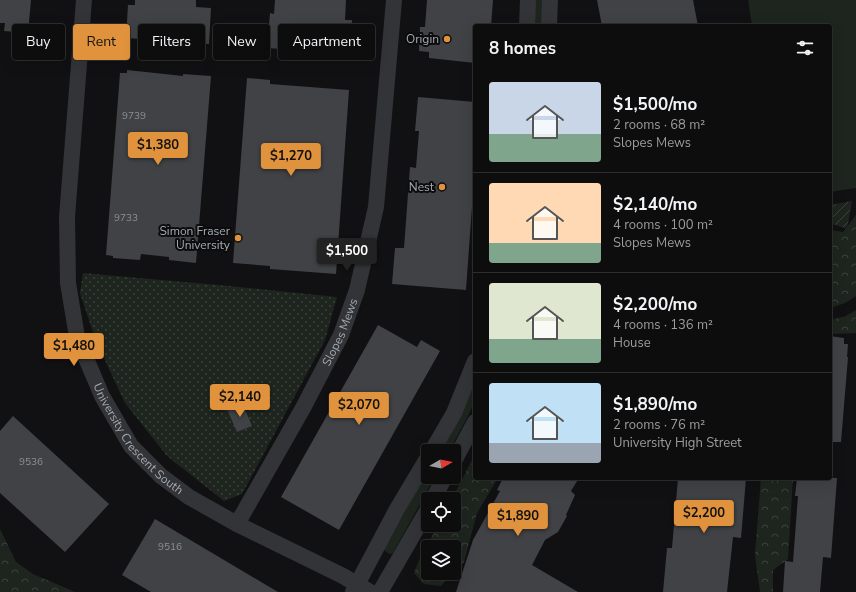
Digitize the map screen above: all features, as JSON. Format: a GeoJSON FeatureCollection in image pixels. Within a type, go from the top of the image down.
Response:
{"type":"FeatureCollection","features":[{"type":"Feature","properties":{"kind":"street","name":"University Crescent South"},"geometry":{"type":"LineString","coordinates":[[84,0],[67,217],[68,283],[77,337],[102,396],[131,446],[162,476],[189,497],[237,524],[343,576],[360,589]]}},
{"type":"Feature","properties":{"kind":"street","name":"Slopes Mews"},"geometry":{"type":"LineString","coordinates":[[237,524],[304,408],[340,335],[357,290],[376,206],[394,0]]}},
{"type":"Feature","properties":{"kind":"street"},"geometry":{"type":"LineString","coordinates":[[527,24],[528,0]]}},
{"type":"Feature","properties":{"kind":"street"},"geometry":{"type":"LineString","coordinates":[[548,24],[550,0]]}},
{"type":"Feature","properties":{"kind":"street"},"geometry":{"type":"LineString","coordinates":[[436,444],[454,413],[473,366]]}},
{"type":"Feature","properties":{"kind":"street"},"geometry":{"type":"LineString","coordinates":[[461,448],[473,426]]}},
{"type":"Feature","properties":{"kind":"street"},"geometry":{"type":"LineString","coordinates":[[360,589],[397,509],[421,469]]}},
{"type":"Feature","properties":{"kind":"street"},"geometry":{"type":"LineString","coordinates":[[380,592],[421,521]]}},
{"type":"Feature","properties":{"kind":"green space"},"geometry":{"type":"Polygon","coordinates":[[[535,0],[542,0],[543,24],[533,24],[535,0]]]}},
{"type":"Feature","properties":{"kind":"green space"},"geometry":{"type":"Polygon","coordinates":[[[748,0],[856,0],[856,188],[832,192],[832,24],[752,24],[748,0]]]}},
{"type":"Feature","properties":{"kind":"green space"},"geometry":{"type":"Polygon","coordinates":[[[852,201],[847,229],[832,224],[832,205],[852,201]]]}},
{"type":"Feature","properties":{"kind":"green space"},"geometry":{"type":"Polygon","coordinates":[[[856,215],[856,296],[845,303],[832,307],[832,230],[843,232],[856,215]]]}},
{"type":"Feature","properties":{"kind":"green space"},"geometry":{"type":"Polygon","coordinates":[[[83,273],[337,297],[325,340],[242,494],[224,501],[167,456],[125,403],[96,341],[80,293],[83,273]]]}},
{"type":"Feature","properties":{"kind":"green space"},"geometry":{"type":"Polygon","coordinates":[[[856,310],[856,333],[832,334],[832,320],[846,316],[856,310]]]}},
{"type":"Feature","properties":{"kind":"green space"},"geometry":{"type":"Polygon","coordinates":[[[473,380],[473,405],[453,444],[442,444],[473,380]]]}},
{"type":"Feature","properties":{"kind":"green space"},"geometry":{"type":"Polygon","coordinates":[[[473,458],[473,480],[497,480],[477,513],[464,562],[461,565],[461,540],[430,540],[434,532],[461,532],[461,492],[456,492],[473,458]]]}},
{"type":"Feature","properties":{"kind":"green space"},"geometry":{"type":"Polygon","coordinates":[[[761,480],[793,480],[788,559],[773,570],[773,592],[760,592],[755,555],[761,480]]]}},
{"type":"Feature","properties":{"kind":"green space"},"geometry":{"type":"Polygon","coordinates":[[[421,483],[421,484],[431,484],[427,492],[421,492],[421,502],[393,553],[390,554],[384,549],[421,483]]]}},
{"type":"Feature","properties":{"kind":"green space"},"geometry":{"type":"Polygon","coordinates":[[[0,529],[16,562],[33,574],[75,592],[0,592],[0,529]]]}},
{"type":"Feature","properties":{"kind":"green space"},"geometry":{"type":"Polygon","coordinates":[[[421,556],[421,580],[447,580],[441,586],[424,584],[414,573],[421,556]]]}},
{"type":"Feature","properties":{"kind":"building"},"geometry":{"type":"Polygon","coordinates":[[[0,0],[31,0],[29,24],[12,24],[12,32],[4,31],[5,23],[0,23],[0,0]]]}},
{"type":"Feature","properties":{"kind":"building"},"geometry":{"type":"Polygon","coordinates":[[[135,0],[196,0],[196,7],[211,8],[209,44],[205,44],[205,24],[138,24],[138,39],[130,38],[130,24],[127,24],[128,5],[135,5],[135,0]]]}},
{"type":"Feature","properties":{"kind":"building"},"geometry":{"type":"Polygon","coordinates":[[[275,0],[346,0],[345,20],[352,20],[352,24],[278,24],[278,49],[270,48],[270,13],[274,14],[275,0]]]}},
{"type":"Feature","properties":{"kind":"building","name":"Origin"},"geometry":{"type":"Polygon","coordinates":[[[427,0],[493,0],[491,24],[473,24],[473,63],[429,58],[429,52],[419,51],[420,27],[425,27],[427,0]]]}},
{"type":"Feature","properties":{"kind":"building"},"geometry":{"type":"Polygon","coordinates":[[[597,0],[693,0],[698,24],[602,24],[597,0]]]}},
{"type":"Feature","properties":{"kind":"building"},"geometry":{"type":"Polygon","coordinates":[[[127,70],[183,76],[183,74],[211,76],[196,263],[169,260],[169,257],[141,254],[140,260],[113,258],[113,256],[106,255],[120,73],[127,73],[127,70]]]}},
{"type":"Feature","properties":{"kind":"building"},"geometry":{"type":"Polygon","coordinates":[[[247,78],[270,80],[270,84],[349,90],[336,274],[270,269],[270,266],[233,263],[247,78]]]}},
{"type":"Feature","properties":{"kind":"building","name":"Nest"},"geometry":{"type":"Polygon","coordinates":[[[418,97],[473,102],[473,207],[466,290],[392,284],[395,248],[404,248],[410,167],[416,168],[419,131],[415,131],[418,97]]]}},
{"type":"Feature","properties":{"kind":"building"},"geometry":{"type":"Polygon","coordinates":[[[378,325],[417,347],[421,340],[440,351],[339,530],[281,497],[378,325]]]}},
{"type":"Feature","properties":{"kind":"building"},"geometry":{"type":"Polygon","coordinates":[[[832,336],[844,338],[844,344],[848,344],[841,442],[832,442],[832,336]]]}},
{"type":"Feature","properties":{"kind":"building"},"geometry":{"type":"Polygon","coordinates":[[[242,403],[252,426],[237,432],[227,409],[242,403]]]}},
{"type":"Feature","properties":{"kind":"building"},"geometry":{"type":"Polygon","coordinates":[[[13,416],[109,504],[65,552],[0,493],[0,431],[13,416]]]}},
{"type":"Feature","properties":{"kind":"building"},"geometry":{"type":"Polygon","coordinates":[[[832,478],[837,478],[831,558],[823,557],[820,592],[783,592],[785,561],[793,562],[798,496],[795,496],[797,480],[832,480],[832,478]]]}},
{"type":"Feature","properties":{"kind":"building"},"geometry":{"type":"Polygon","coordinates":[[[502,480],[578,480],[571,491],[575,495],[566,515],[567,516],[558,532],[545,540],[532,565],[578,592],[456,592],[473,540],[500,491],[497,490],[502,480]]]}},
{"type":"Feature","properties":{"kind":"building"},"geometry":{"type":"Polygon","coordinates":[[[678,480],[746,480],[741,538],[733,537],[727,592],[663,592],[667,548],[672,548],[678,480]]]}},
{"type":"Feature","properties":{"kind":"building"},"geometry":{"type":"Polygon","coordinates":[[[155,519],[278,592],[151,592],[122,575],[155,519]]]}},
{"type":"Feature","properties":{"kind":"place","name":"Origin"},"geometry":{"type":"Point","coordinates":[447,39]}},
{"type":"Feature","properties":{"kind":"place","name":"Nest"},"geometry":{"type":"Point","coordinates":[442,187]}},
{"type":"Feature","properties":{"kind":"place","name":"Simon Fraser University"},"geometry":{"type":"Point","coordinates":[238,238]}}]}
